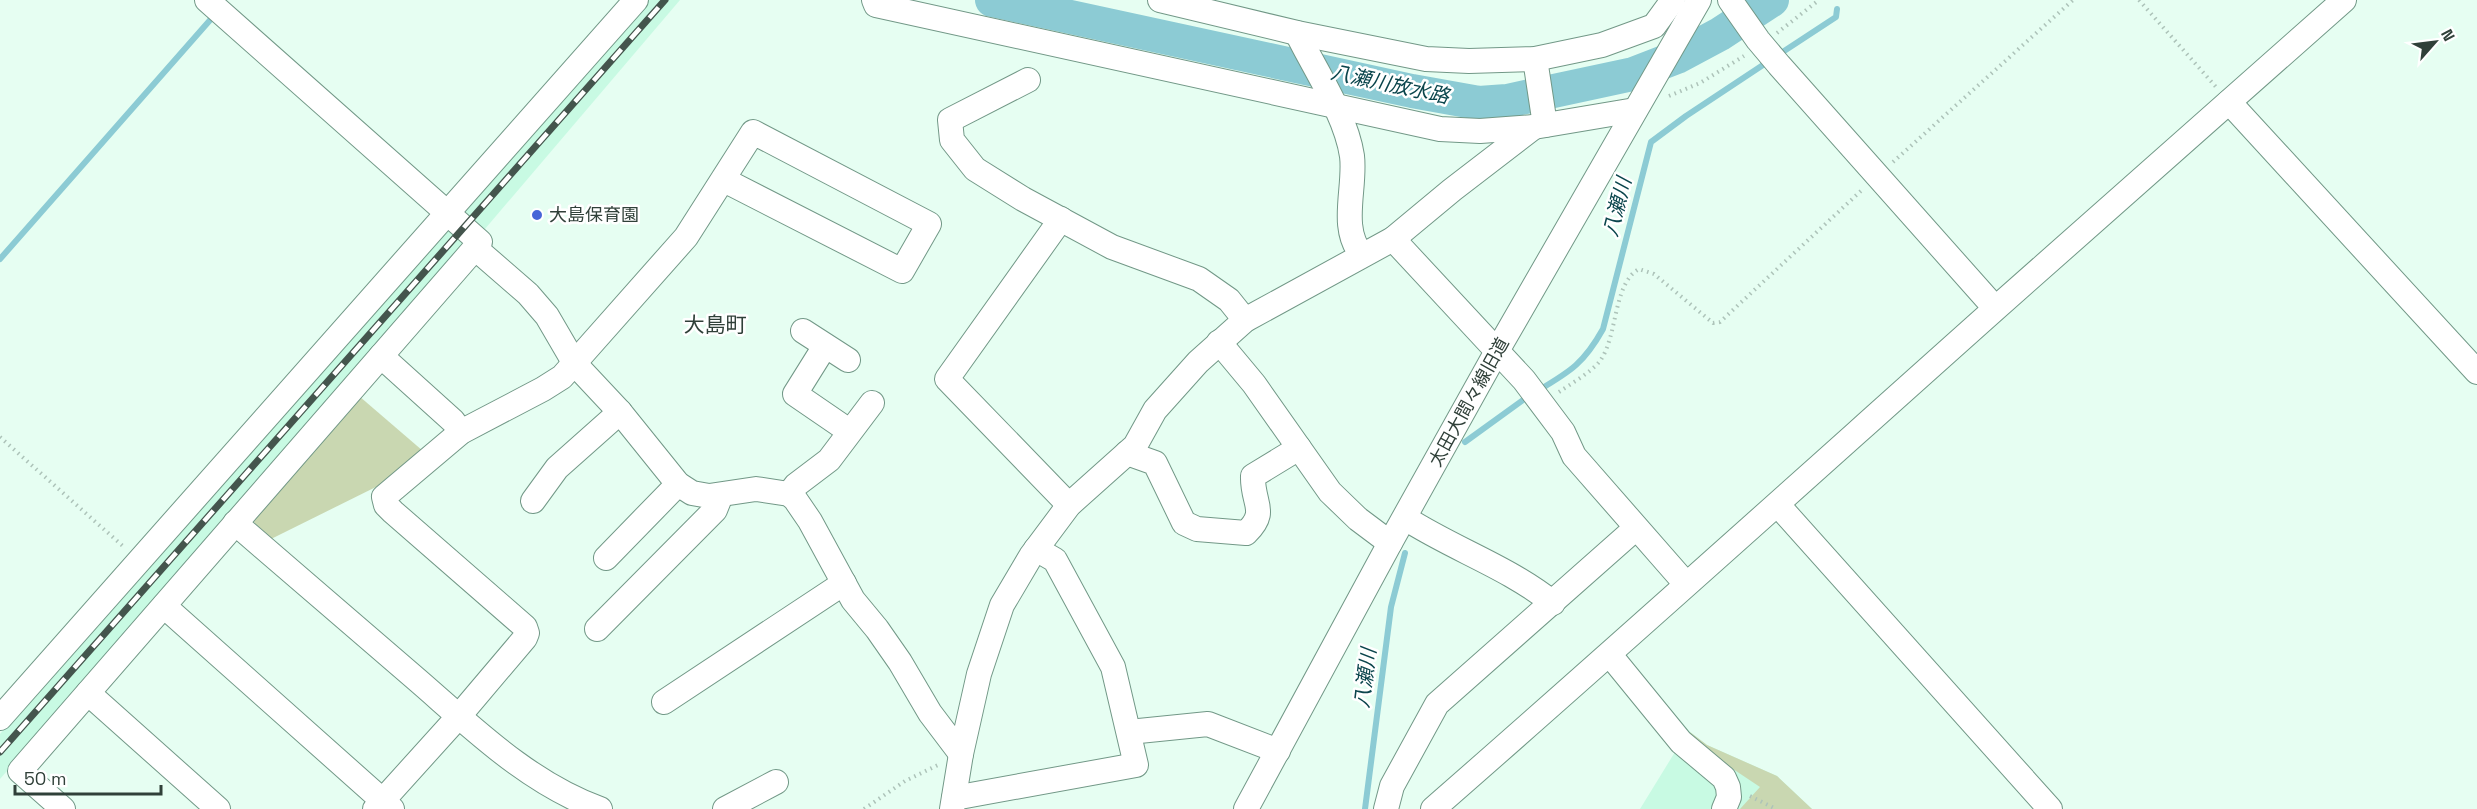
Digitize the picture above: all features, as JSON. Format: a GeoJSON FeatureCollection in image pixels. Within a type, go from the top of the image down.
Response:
{"type":"FeatureCollection","features":[{"type":"Feature","properties":{"kind":"street"},"geometry":{"type":"LineString","coordinates":[[207,0],[480,242]]}},
{"type":"Feature","properties":{"kind":"street"},"geometry":{"type":"LineString","coordinates":[[0,718],[636,0]]}},
{"type":"Feature","properties":{"kind":"street"},"geometry":{"type":"LineString","coordinates":[[874,0],[876,4],[1333,103],[1440,129],[1480,131],[1541,124],[1637,106]]}},
{"type":"Feature","properties":{"kind":"street"},"geometry":{"type":"LineString","coordinates":[[1160,0],[1299,37],[1426,59],[1536,63],[1646,30],[1684,8]]}},
{"type":"Feature","properties":{"kind":"street"},"geometry":{"type":"LineString","coordinates":[[1730,0],[1766,50],[1995,308]]}},
{"type":"Feature","properties":{"kind":"street"},"geometry":{"type":"LineString","coordinates":[[1433,809],[1610,655],[1686,584],[1778,505],[1995,308],[2344,0]]}},
{"type":"Feature","properties":{"kind":"street","name":"太田大間々線旧道"},"geometry":{"type":"LineString","coordinates":[[1246,809],[1390,543],[1637,106],[1684,8]]}},
{"type":"Feature","properties":{"kind":"street"},"geometry":{"type":"LineString","coordinates":[[1299,37],[1333,103],[1352,153],[1349,219],[1355,247],[1362,255]]}},
{"type":"Feature","properties":{"kind":"street"},"geometry":{"type":"LineString","coordinates":[[1536,63],[1541,124]]}},
{"type":"Feature","properties":{"kind":"street"},"geometry":{"type":"LineString","coordinates":[[1028,80],[950,120],[949,129],[952,141],[975,169],[1112,247],[1199,279],[1229,300],[1245,320]]}},
{"type":"Feature","properties":{"kind":"street"},"geometry":{"type":"LineString","coordinates":[[2229,102],[2477,372]]}},
{"type":"Feature","properties":{"kind":"street"},"geometry":{"type":"LineString","coordinates":[[1036,549],[1055,560],[1113,667],[1136,765],[953,803],[961,754],[979,674],[1002,605],[1036,549],[1070,505],[1131,449],[1155,410],[1198,362],[1245,320],[1393,239],[1452,190],[1541,124]]}},
{"type":"Feature","properties":{"kind":"street"},"geometry":{"type":"LineString","coordinates":[[164,606],[383,806],[527,633],[525,627],[393,512],[386,505],[384,497],[461,432],[562,377],[686,237],[753,132],[929,224],[903,271],[724,180]]}},
{"type":"Feature","properties":{"kind":"street"},"geometry":{"type":"LineString","coordinates":[[1061,219],[947,379],[1070,505]]}},
{"type":"Feature","properties":{"kind":"street"},"geometry":{"type":"LineString","coordinates":[[1393,239],[1543,403],[1563,432],[1574,456],[1686,584]]}},
{"type":"Feature","properties":{"kind":"street"},"geometry":{"type":"LineString","coordinates":[[63,809],[20,771],[475,248],[528,294],[547,316],[575,364],[620,412],[678,484],[692,493],[721,495],[756,489],[782,493],[803,509],[848,591],[900,662],[930,713],[961,754]]}},
{"type":"Feature","properties":{"kind":"street"},"geometry":{"type":"LineString","coordinates":[[803,331],[848,360]]}},
{"type":"Feature","properties":{"kind":"street"},"geometry":{"type":"LineString","coordinates":[[1219,342],[1254,384],[1330,492],[1358,519],[1390,543]]}},
{"type":"Feature","properties":{"kind":"street"},"geometry":{"type":"LineString","coordinates":[[825,346],[795,394],[849,431]]}},
{"type":"Feature","properties":{"kind":"street"},"geometry":{"type":"LineString","coordinates":[[381,356],[453,421],[461,432]]}},
{"type":"Feature","properties":{"kind":"street"},"geometry":{"type":"LineString","coordinates":[[782,493],[829,460],[872,404]]}},
{"type":"Feature","properties":{"kind":"street"},"geometry":{"type":"LineString","coordinates":[[533,501],[557,468],[620,412]]}},
{"type":"Feature","properties":{"kind":"street"},"geometry":{"type":"LineString","coordinates":[[1131,449],[1155,463],[1184,523],[1197,529],[1246,533],[1257,523],[1259,512],[1253,489],[1253,476],[1299,448]]}},
{"type":"Feature","properties":{"kind":"street"},"geometry":{"type":"LineString","coordinates":[[606,558],[678,484]]}},
{"type":"Feature","properties":{"kind":"street"},"geometry":{"type":"LineString","coordinates":[[597,629],[715,510],[721,495]]}},
{"type":"Feature","properties":{"kind":"street"},"geometry":{"type":"LineString","coordinates":[[1778,505],[2050,809]]}},
{"type":"Feature","properties":{"kind":"street"},"geometry":{"type":"LineString","coordinates":[[1405,518],[1433,536],[1498,566],[1535,588],[1553,603]]}},
{"type":"Feature","properties":{"kind":"street"},"geometry":{"type":"LineString","coordinates":[[235,523],[532,776],[571,798],[600,809]]}},
{"type":"Feature","properties":{"kind":"street"},"geometry":{"type":"LineString","coordinates":[[1386,809],[1392,786],[1437,704],[1636,528]]}},
{"type":"Feature","properties":{"kind":"street"},"geometry":{"type":"LineString","coordinates":[[664,702],[848,591]]}},
{"type":"Feature","properties":{"kind":"street"},"geometry":{"type":"LineString","coordinates":[[1610,655],[1681,742],[1724,778],[1726,798]]}},
{"type":"Feature","properties":{"kind":"street"},"geometry":{"type":"LineString","coordinates":[[88,693],[218,809]]}},
{"type":"Feature","properties":{"kind":"street"},"geometry":{"type":"LineString","coordinates":[[1129,732],[1208,724],[1278,751]]}},
{"type":"Feature","properties":{"kind":"street"},"geometry":{"type":"LineString","coordinates":[[725,809],[776,783]]}},
{"type":"Feature","properties":{"kind":"path"},"geometry":{"type":"LineString","coordinates":[[1667,97],[1766,50],[1819,0]]}},
{"type":"Feature","properties":{"kind":"path"},"geometry":{"type":"LineString","coordinates":[[1543,403],[1599,361],[1611,339],[1624,285],[1630,274],[1639,269],[1653,274],[1713,322],[1720,322],[1877,176],[2073,0]]}},
{"type":"Feature","properties":{"kind":"path"},"geometry":{"type":"LineString","coordinates":[[2139,0],[2229,102]]}},
{"type":"Feature","properties":{"kind":"path"},"geometry":{"type":"LineString","coordinates":[[0,436],[139,561]]}},
{"type":"Feature","properties":{"kind":"path"},"geometry":{"type":"LineString","coordinates":[[864,809],[905,781],[961,754]]}},
{"type":"Feature","properties":{"kind":"path"},"geometry":{"type":"LineString","coordinates":[[1726,798],[1776,809]]}},
{"type":"Feature","properties":{"kind":"shaded area"},"geometry":{"type":"Polygon","coordinates":[[[645,0],[680,0],[479,236],[459,212],[645,0]]]}},
{"type":"Feature","properties":{"kind":"shaded area"},"geometry":{"type":"Polygon","coordinates":[[[448,225],[470,241],[0,779],[0,734],[448,225]]]}},
{"type":"Feature","properties":{"kind":"shaded area"},"geometry":{"type":"Polygon","coordinates":[[[359,396],[423,451],[392,479],[271,539],[255,525],[252,514],[359,396]]]}},
{"type":"Feature","properties":{"kind":"shaded area"},"geometry":{"type":"Polygon","coordinates":[[[1626,652],[1628,659],[1690,732],[1707,745],[1777,776],[1812,809],[1640,809],[1675,752],[1615,674],[1626,652]]]}},
{"type":"Feature","properties":{"kind":"shaded area"},"geometry":{"type":"Polygon","coordinates":[[[1690,732],[1707,745],[1777,776],[1812,809],[1740,809],[1760,787],[1694,743],[1690,732]]]}},
{"type":"Feature","properties":{"kind":"waterway","name":"八瀬川放水路"},"geometry":{"type":"LineString","coordinates":[[992,0],[1412,91],[1479,103],[1507,101],[1633,74],[1677,57],[1720,34],[1772,0]]}},
{"type":"Feature","properties":{"kind":"waterway","name":"八瀬川"},"geometry":{"type":"LineString","coordinates":[[1778,55],[1836,17],[1837,9]]}},
{"type":"Feature","properties":{"kind":"waterway"},"geometry":{"type":"LineString","coordinates":[[0,259],[211,19]]}},
{"type":"Feature","properties":{"kind":"waterway","name":"八瀬川"},"geometry":{"type":"LineString","coordinates":[[1539,390],[1576,365],[1603,329],[1651,142],[1769,61]]}},
{"type":"Feature","properties":{"kind":"waterway","name":"八瀬川"},"geometry":{"type":"LineString","coordinates":[[1465,442],[1530,395]]}},
{"type":"Feature","properties":{"kind":"waterway","name":"八瀬川"},"geometry":{"type":"LineString","coordinates":[[1365,809],[1391,607],[1405,553]]}},
{"type":"Feature","properties":{"kind":"railway"},"geometry":{"type":"LineString","coordinates":[[0,752],[665,0]]}},
{"type":"Feature","properties":{"kind":"place","name":"大島保育園"},"geometry":{"type":"Point","coordinates":[537,215]}},
{"type":"Feature","properties":{"kind":"district","name":"大島町"},"geometry":{"type":"Point","coordinates":[715,325]}}]}
